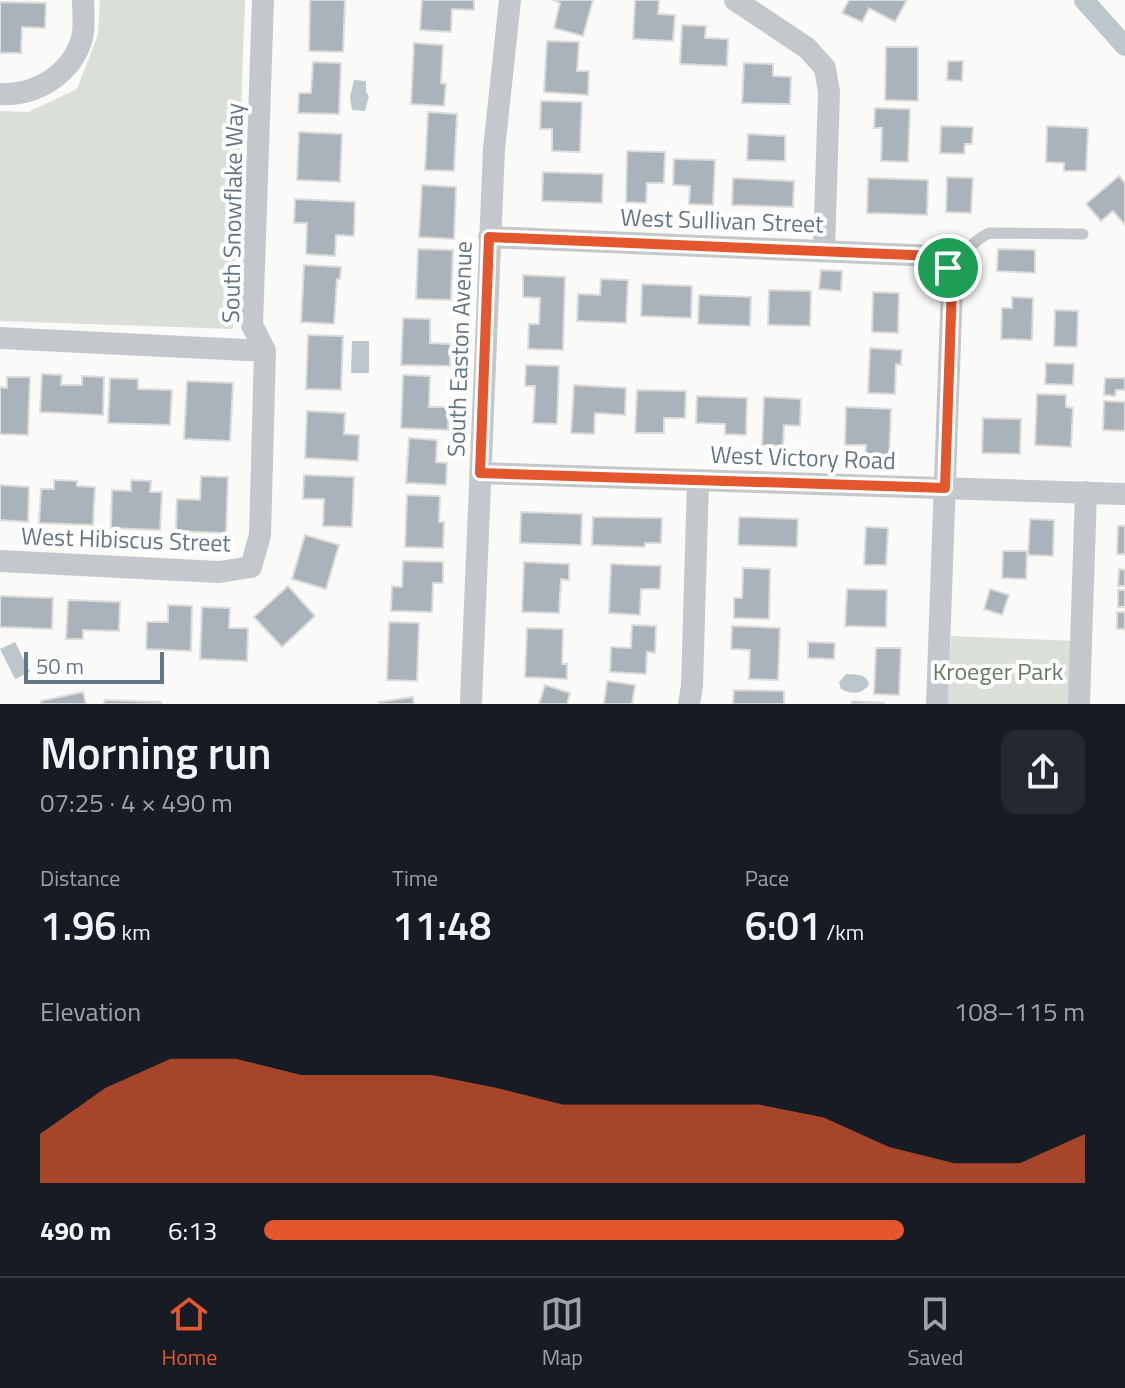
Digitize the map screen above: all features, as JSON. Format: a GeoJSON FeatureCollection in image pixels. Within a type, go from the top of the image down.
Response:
{"type":"FeatureCollection","features":[{"type":"Feature","properties":{"kind":"street"},"geometry":{"type":"LineString","coordinates":[[0,94],[37,89],[63,72],[82,38],[83,0]]}},
{"type":"Feature","properties":{"kind":"street","name":"South Snowflake Way"},"geometry":{"type":"LineString","coordinates":[[251,567],[260,535],[265,351],[252,325],[263,0]]}},
{"type":"Feature","properties":{"kind":"street","name":"South Easton Avenue"},"geometry":{"type":"LineString","coordinates":[[471,700],[489,237],[494,149],[510,0]]}},
{"type":"Feature","properties":{"kind":"street"},"geometry":{"type":"LineString","coordinates":[[735,0],[807,48],[825,68],[829,92],[824,250]]}},
{"type":"Feature","properties":{"kind":"street","name":"West Sullivan Street"},"geometry":{"type":"LineString","coordinates":[[489,237],[935,256],[948,268]]}},
{"type":"Feature","properties":{"kind":"street"},"geometry":{"type":"LineString","coordinates":[[937,704],[952,285],[948,268]]}},
{"type":"Feature","properties":{"kind":"street"},"geometry":{"type":"LineString","coordinates":[[0,338],[265,351]]}},
{"type":"Feature","properties":{"kind":"street","name":"West Victory Road"},"geometry":{"type":"LineString","coordinates":[[480,473],[1125,494]]}},
{"type":"Feature","properties":{"kind":"street"},"geometry":{"type":"LineString","coordinates":[[689,704],[698,480]]}},
{"type":"Feature","properties":{"kind":"street"},"geometry":{"type":"LineString","coordinates":[[1079,704],[1086,492]]}},
{"type":"Feature","properties":{"kind":"street","name":"West Hibiscus Street"},"geometry":{"type":"LineString","coordinates":[[0,561],[219,572],[251,567]]}},
{"type":"Feature","properties":{"kind":"lane"},"geometry":{"type":"LineString","coordinates":[[948,268],[979,237],[990,233],[1083,234]]}},
{"type":"Feature","properties":{"kind":"green space"},"geometry":{"type":"Polygon","coordinates":[[[100,0],[245,0],[233,329],[0,321],[0,111],[28,112],[77,89],[98,35],[100,0]]]}},
{"type":"Feature","properties":{"kind":"green space","name":"Kroeger Park"},"geometry":{"type":"Polygon","coordinates":[[[951,636],[1077,641],[1074,704],[948,704],[951,636]]]}},
{"type":"Feature","properties":{"kind":"shaded area"},"geometry":{"type":"Polygon","coordinates":[[[354,80],[366,81],[369,96],[365,111],[352,110],[350,97],[354,80]]]}},
{"type":"Feature","properties":{"kind":"shaded area"},"geometry":{"type":"Polygon","coordinates":[[[352,341],[369,341],[369,373],[351,373],[352,341]]]}},
{"type":"Feature","properties":{"kind":"shaded area"},"geometry":{"type":"Polygon","coordinates":[[[15,642],[30,672],[15,679],[0,649],[15,642]]]}},
{"type":"Feature","properties":{"kind":"shaded area"},"geometry":{"type":"Polygon","coordinates":[[[846,674],[863,676],[869,684],[861,692],[845,691],[839,682],[846,674]]]}},
{"type":"Feature","properties":{"kind":"building"},"geometry":{"type":"Polygon","coordinates":[[[310,0],[345,0],[343,52],[309,51],[310,0]]]}},
{"type":"Feature","properties":{"kind":"building"},"geometry":{"type":"Polygon","coordinates":[[[422,0],[474,0],[474,10],[452,9],[451,32],[420,30],[422,0]]]}},
{"type":"Feature","properties":{"kind":"building"},"geometry":{"type":"Polygon","coordinates":[[[553,0],[593,0],[583,36],[554,28],[560,3],[553,0]]]}},
{"type":"Feature","properties":{"kind":"building"},"geometry":{"type":"Polygon","coordinates":[[[635,0],[659,0],[658,14],[675,15],[673,41],[633,39],[635,0]]]}},
{"type":"Feature","properties":{"kind":"building"},"geometry":{"type":"Polygon","coordinates":[[[849,0],[907,0],[895,22],[869,8],[862,22],[842,13],[849,0]]]}},
{"type":"Feature","properties":{"kind":"building"},"geometry":{"type":"Polygon","coordinates":[[[0,2],[46,3],[45,28],[22,27],[21,53],[0,53],[0,2]]]}},
{"type":"Feature","properties":{"kind":"building"},"geometry":{"type":"Polygon","coordinates":[[[682,25],[706,26],[705,38],[728,39],[727,66],[680,64],[682,25]]]}},
{"type":"Feature","properties":{"kind":"building"},"geometry":{"type":"Polygon","coordinates":[[[547,41],[579,42],[577,71],[589,71],[588,95],[544,92],[547,41]]]}},
{"type":"Feature","properties":{"kind":"building"},"geometry":{"type":"Polygon","coordinates":[[[414,43],[443,45],[441,83],[446,84],[444,106],[411,104],[414,43]]]}},
{"type":"Feature","properties":{"kind":"building"},"geometry":{"type":"Polygon","coordinates":[[[886,47],[918,47],[918,101],[885,100],[886,47]]]}},
{"type":"Feature","properties":{"kind":"building"},"geometry":{"type":"Polygon","coordinates":[[[948,61],[963,61],[962,81],[947,80],[948,61]]]}},
{"type":"Feature","properties":{"kind":"building"},"geometry":{"type":"Polygon","coordinates":[[[313,62],[341,63],[339,114],[298,113],[299,93],[311,93],[313,62]]]}},
{"type":"Feature","properties":{"kind":"building"},"geometry":{"type":"Polygon","coordinates":[[[744,63],[773,64],[773,76],[791,77],[790,104],[742,103],[744,63]]]}},
{"type":"Feature","properties":{"kind":"building"},"geometry":{"type":"Polygon","coordinates":[[[541,101],[582,102],[580,152],[552,151],[552,129],[540,129],[541,101]]]}},
{"type":"Feature","properties":{"kind":"building"},"geometry":{"type":"Polygon","coordinates":[[[875,108],[910,109],[908,162],[881,161],[882,128],[874,128],[875,108]]]}},
{"type":"Feature","properties":{"kind":"building"},"geometry":{"type":"Polygon","coordinates":[[[428,112],[457,114],[454,171],[425,170],[428,112]]]}},
{"type":"Feature","properties":{"kind":"building"},"geometry":{"type":"Polygon","coordinates":[[[941,126],[973,127],[972,144],[965,144],[964,154],[940,153],[941,126]]]}},
{"type":"Feature","properties":{"kind":"building"},"geometry":{"type":"Polygon","coordinates":[[[1047,126],[1088,128],[1086,171],[1064,171],[1064,163],[1046,162],[1047,126]]]}},
{"type":"Feature","properties":{"kind":"building"},"geometry":{"type":"Polygon","coordinates":[[[299,132],[342,134],[340,182],[297,180],[299,132]]]}},
{"type":"Feature","properties":{"kind":"building"},"geometry":{"type":"Polygon","coordinates":[[[748,134],[785,136],[785,161],[747,160],[748,134]]]}},
{"type":"Feature","properties":{"kind":"building"},"geometry":{"type":"Polygon","coordinates":[[[627,151],[665,152],[664,183],[647,183],[646,203],[626,202],[627,151]]]}},
{"type":"Feature","properties":{"kind":"building"},"geometry":{"type":"Polygon","coordinates":[[[674,159],[715,160],[713,205],[689,204],[690,186],[673,185],[674,159]]]}},
{"type":"Feature","properties":{"kind":"building"},"geometry":{"type":"Polygon","coordinates":[[[543,172],[603,174],[602,203],[542,201],[543,172]]]}},
{"type":"Feature","properties":{"kind":"building"},"geometry":{"type":"Polygon","coordinates":[[[1119,176],[1125,183],[1125,225],[1113,211],[1101,221],[1086,204],[1119,176]]]}},
{"type":"Feature","properties":{"kind":"building"},"geometry":{"type":"Polygon","coordinates":[[[947,177],[973,178],[971,213],[946,212],[947,177]]]}},
{"type":"Feature","properties":{"kind":"building"},"geometry":{"type":"Polygon","coordinates":[[[733,178],[794,181],[793,207],[732,205],[733,178]]]}},
{"type":"Feature","properties":{"kind":"building"},"geometry":{"type":"Polygon","coordinates":[[[868,178],[928,180],[927,215],[867,213],[868,178]]]}},
{"type":"Feature","properties":{"kind":"building"},"geometry":{"type":"Polygon","coordinates":[[[422,185],[456,187],[454,239],[419,237],[422,185]]]}},
{"type":"Feature","properties":{"kind":"building"},"geometry":{"type":"Polygon","coordinates":[[[295,199],[355,202],[354,236],[336,235],[335,256],[306,254],[307,223],[294,223],[295,199]]]}},
{"type":"Feature","properties":{"kind":"building"},"geometry":{"type":"Polygon","coordinates":[[[418,249],[453,250],[451,300],[416,299],[418,249]]]}},
{"type":"Feature","properties":{"kind":"building"},"geometry":{"type":"Polygon","coordinates":[[[998,249],[1035,250],[1035,273],[997,271],[998,249]]]}},
{"type":"Feature","properties":{"kind":"building"},"geometry":{"type":"Polygon","coordinates":[[[304,265],[341,267],[340,279],[337,279],[334,324],[301,322],[304,265]]]}},
{"type":"Feature","properties":{"kind":"building"},"geometry":{"type":"Polygon","coordinates":[[[821,270],[842,271],[841,291],[819,289],[821,270]]]}},
{"type":"Feature","properties":{"kind":"building"},"geometry":{"type":"Polygon","coordinates":[[[523,275],[565,277],[563,350],[528,349],[529,324],[539,324],[540,298],[523,297],[523,275]]]}},
{"type":"Feature","properties":{"kind":"building"},"geometry":{"type":"Polygon","coordinates":[[[601,279],[628,280],[626,323],[577,321],[578,294],[600,295],[601,279]]]}},
{"type":"Feature","properties":{"kind":"building"},"geometry":{"type":"Polygon","coordinates":[[[642,284],[692,286],[691,318],[641,316],[642,284]]]}},
{"type":"Feature","properties":{"kind":"building"},"geometry":{"type":"Polygon","coordinates":[[[769,290],[811,291],[810,326],[768,325],[769,290]]]}},
{"type":"Feature","properties":{"kind":"building"},"geometry":{"type":"Polygon","coordinates":[[[873,292],[899,293],[898,333],[872,332],[873,292]]]}},
{"type":"Feature","properties":{"kind":"building"},"geometry":{"type":"Polygon","coordinates":[[[699,295],[751,297],[750,326],[698,324],[699,295]]]}},
{"type":"Feature","properties":{"kind":"building"},"geometry":{"type":"Polygon","coordinates":[[[1012,297],[1033,298],[1032,340],[1001,339],[1002,308],[1012,308],[1012,297]]]}},
{"type":"Feature","properties":{"kind":"building"},"geometry":{"type":"Polygon","coordinates":[[[1055,310],[1078,311],[1077,347],[1054,346],[1055,310]]]}},
{"type":"Feature","properties":{"kind":"building"},"geometry":{"type":"Polygon","coordinates":[[[403,318],[430,319],[430,343],[450,344],[450,366],[401,365],[403,318]]]}},
{"type":"Feature","properties":{"kind":"building"},"geometry":{"type":"Polygon","coordinates":[[[308,335],[343,336],[341,390],[306,389],[308,335]]]}},
{"type":"Feature","properties":{"kind":"building"},"geometry":{"type":"Polygon","coordinates":[[[870,348],[902,350],[901,365],[896,364],[895,394],[868,393],[870,348]]]}},
{"type":"Feature","properties":{"kind":"building"},"geometry":{"type":"Polygon","coordinates":[[[1046,363],[1074,364],[1073,385],[1045,384],[1046,363]]]}},
{"type":"Feature","properties":{"kind":"building"},"geometry":{"type":"Polygon","coordinates":[[[526,365],[559,366],[557,424],[533,423],[535,386],[525,386],[526,365]]]}},
{"type":"Feature","properties":{"kind":"building"},"geometry":{"type":"Polygon","coordinates":[[[42,374],[62,375],[61,385],[82,385],[82,376],[104,377],[103,415],[40,412],[42,374]]]}},
{"type":"Feature","properties":{"kind":"building"},"geometry":{"type":"Polygon","coordinates":[[[403,375],[430,376],[429,407],[449,407],[448,430],[401,428],[403,375]]]}},
{"type":"Feature","properties":{"kind":"building"},"geometry":{"type":"Polygon","coordinates":[[[7,377],[30,377],[28,435],[0,434],[0,387],[7,388],[7,377]]]}},
{"type":"Feature","properties":{"kind":"building"},"geometry":{"type":"Polygon","coordinates":[[[110,378],[138,379],[138,389],[172,390],[170,425],[108,423],[110,378]]]}},
{"type":"Feature","properties":{"kind":"building"},"geometry":{"type":"Polygon","coordinates":[[[1105,378],[1125,378],[1125,390],[1116,390],[1115,396],[1104,395],[1105,378]]]}},
{"type":"Feature","properties":{"kind":"building"},"geometry":{"type":"Polygon","coordinates":[[[187,381],[233,383],[230,441],[184,439],[187,381]]]}},
{"type":"Feature","properties":{"kind":"building"},"geometry":{"type":"Polygon","coordinates":[[[574,385],[626,388],[625,415],[595,413],[594,434],[571,433],[574,385]]]}},
{"type":"Feature","properties":{"kind":"building"},"geometry":{"type":"Polygon","coordinates":[[[637,390],[686,391],[685,418],[664,418],[664,433],[635,433],[637,390]]]}},
{"type":"Feature","properties":{"kind":"building"},"geometry":{"type":"Polygon","coordinates":[[[1037,394],[1066,395],[1066,407],[1073,408],[1071,447],[1035,445],[1037,394]]]}},
{"type":"Feature","properties":{"kind":"building"},"geometry":{"type":"Polygon","coordinates":[[[697,396],[747,398],[746,435],[725,434],[725,424],[696,423],[697,396]]]}},
{"type":"Feature","properties":{"kind":"building"},"geometry":{"type":"Polygon","coordinates":[[[764,397],[801,399],[800,426],[784,425],[783,446],[762,445],[764,397]]]}},
{"type":"Feature","properties":{"kind":"building"},"geometry":{"type":"Polygon","coordinates":[[[1104,401],[1125,402],[1125,431],[1103,430],[1104,401]]]}},
{"type":"Feature","properties":{"kind":"building"},"geometry":{"type":"Polygon","coordinates":[[[846,407],[891,409],[889,462],[865,462],[866,445],[845,445],[846,407]]]}},
{"type":"Feature","properties":{"kind":"building"},"geometry":{"type":"Polygon","coordinates":[[[307,411],[345,413],[344,434],[359,435],[358,461],[305,458],[307,411]]]}},
{"type":"Feature","properties":{"kind":"building"},"geometry":{"type":"Polygon","coordinates":[[[983,418],[1021,419],[1020,454],[982,453],[983,418]]]}},
{"type":"Feature","properties":{"kind":"building"},"geometry":{"type":"Polygon","coordinates":[[[409,438],[437,440],[436,462],[447,463],[446,485],[406,483],[409,438]]]}},
{"type":"Feature","properties":{"kind":"building"},"geometry":{"type":"Polygon","coordinates":[[[304,475],[354,477],[352,527],[323,526],[324,499],[303,499],[304,475]]]}},
{"type":"Feature","properties":{"kind":"building"},"geometry":{"type":"Polygon","coordinates":[[[201,476],[228,477],[226,533],[176,531],[177,499],[200,500],[201,476]]]}},
{"type":"Feature","properties":{"kind":"building"},"geometry":{"type":"Polygon","coordinates":[[[54,480],[77,481],[77,486],[95,487],[93,525],[39,523],[41,489],[54,489],[54,480]]]}},
{"type":"Feature","properties":{"kind":"building"},"geometry":{"type":"Polygon","coordinates":[[[131,480],[151,481],[150,492],[162,492],[160,530],[111,528],[112,490],[131,491],[131,480]]]}},
{"type":"Feature","properties":{"kind":"building"},"geometry":{"type":"Polygon","coordinates":[[[0,485],[29,487],[28,522],[0,520],[0,485]]]}},
{"type":"Feature","properties":{"kind":"building"},"geometry":{"type":"Polygon","coordinates":[[[407,495],[440,496],[439,522],[444,522],[443,548],[405,547],[407,495]]]}},
{"type":"Feature","properties":{"kind":"building"},"geometry":{"type":"Polygon","coordinates":[[[521,512],[582,514],[581,545],[520,543],[521,512]]]}},
{"type":"Feature","properties":{"kind":"building"},"geometry":{"type":"Polygon","coordinates":[[[593,517],[662,518],[661,543],[645,543],[645,547],[592,545],[593,517]]]}},
{"type":"Feature","properties":{"kind":"building"},"geometry":{"type":"Polygon","coordinates":[[[739,517],[798,519],[797,547],[738,545],[739,517]]]}},
{"type":"Feature","properties":{"kind":"building"},"geometry":{"type":"Polygon","coordinates":[[[1030,519],[1054,520],[1053,556],[1028,555],[1030,519]]]}},
{"type":"Feature","properties":{"kind":"building"},"geometry":{"type":"Polygon","coordinates":[[[1118,526],[1125,526],[1125,554],[1117,554],[1118,526]]]}},
{"type":"Feature","properties":{"kind":"building"},"geometry":{"type":"Polygon","coordinates":[[[866,527],[888,528],[886,565],[864,565],[866,527]]]}},
{"type":"Feature","properties":{"kind":"building"},"geometry":{"type":"Polygon","coordinates":[[[305,535],[339,545],[326,589],[292,579],[305,535]]]}},
{"type":"Feature","properties":{"kind":"building"},"geometry":{"type":"Polygon","coordinates":[[[1003,551],[1027,551],[1026,579],[1002,578],[1003,551]]]}},
{"type":"Feature","properties":{"kind":"building"},"geometry":{"type":"Polygon","coordinates":[[[403,561],[443,562],[443,583],[433,583],[432,612],[391,611],[392,586],[402,587],[403,561]]]}},
{"type":"Feature","properties":{"kind":"building"},"geometry":{"type":"Polygon","coordinates":[[[524,562],[569,564],[569,580],[561,579],[559,613],[522,612],[524,562]]]}},
{"type":"Feature","properties":{"kind":"building"},"geometry":{"type":"Polygon","coordinates":[[[611,564],[661,566],[660,589],[641,589],[640,615],[609,613],[611,564]]]}},
{"type":"Feature","properties":{"kind":"building"},"geometry":{"type":"Polygon","coordinates":[[[743,568],[770,569],[769,619],[734,618],[734,598],[742,598],[743,568]]]}},
{"type":"Feature","properties":{"kind":"building"},"geometry":{"type":"Polygon","coordinates":[[[1119,569],[1125,570],[1125,586],[1118,586],[1119,569]]]}},
{"type":"Feature","properties":{"kind":"building"},"geometry":{"type":"Polygon","coordinates":[[[288,586],[315,616],[282,647],[254,617],[288,586]]]}},
{"type":"Feature","properties":{"kind":"building"},"geometry":{"type":"Polygon","coordinates":[[[847,589],[887,590],[886,627],[845,626],[847,589]]]}},
{"type":"Feature","properties":{"kind":"building"},"geometry":{"type":"Polygon","coordinates":[[[990,589],[1009,595],[1002,615],[984,609],[990,589]]]}},
{"type":"Feature","properties":{"kind":"building"},"geometry":{"type":"Polygon","coordinates":[[[1118,590],[1125,590],[1125,607],[1118,607],[1118,590]]]}},
{"type":"Feature","properties":{"kind":"building"},"geometry":{"type":"Polygon","coordinates":[[[0,596],[53,598],[52,629],[0,627],[0,596]]]}},
{"type":"Feature","properties":{"kind":"building"},"geometry":{"type":"Polygon","coordinates":[[[68,600],[120,602],[119,631],[83,630],[83,639],[66,639],[68,600]]]}},
{"type":"Feature","properties":{"kind":"building"},"geometry":{"type":"Polygon","coordinates":[[[168,605],[192,606],[191,651],[146,649],[147,622],[168,622],[168,605]]]}},
{"type":"Feature","properties":{"kind":"building"},"geometry":{"type":"Polygon","coordinates":[[[202,607],[230,608],[229,628],[248,628],[247,661],[200,659],[202,607]]]}},
{"type":"Feature","properties":{"kind":"building"},"geometry":{"type":"Polygon","coordinates":[[[1117,612],[1125,612],[1125,629],[1117,629],[1117,612]]]}},
{"type":"Feature","properties":{"kind":"building"},"geometry":{"type":"Polygon","coordinates":[[[389,622],[419,623],[417,681],[387,680],[389,622]]]}},
{"type":"Feature","properties":{"kind":"building"},"geometry":{"type":"Polygon","coordinates":[[[632,625],[656,626],[655,653],[647,652],[646,674],[610,672],[611,647],[631,648],[632,625]]]}},
{"type":"Feature","properties":{"kind":"building"},"geometry":{"type":"Polygon","coordinates":[[[732,626],[780,628],[778,680],[749,679],[750,650],[731,649],[732,626]]]}},
{"type":"Feature","properties":{"kind":"building"},"geometry":{"type":"Polygon","coordinates":[[[527,628],[563,629],[562,664],[567,664],[567,679],[525,677],[527,628]]]}},
{"type":"Feature","properties":{"kind":"building"},"geometry":{"type":"Polygon","coordinates":[[[808,642],[835,643],[834,659],[808,658],[808,642]]]}},
{"type":"Feature","properties":{"kind":"building"},"geometry":{"type":"Polygon","coordinates":[[[876,648],[901,648],[899,695],[874,694],[876,648]]]}},
{"type":"Feature","properties":{"kind":"building"},"geometry":{"type":"Polygon","coordinates":[[[607,681],[635,685],[632,704],[604,704],[607,681]]]}},
{"type":"Feature","properties":{"kind":"building"},"geometry":{"type":"Polygon","coordinates":[[[545,685],[570,693],[567,704],[539,704],[545,685]]]}},
{"type":"Feature","properties":{"kind":"building"},"geometry":{"type":"Polygon","coordinates":[[[734,690],[784,691],[784,704],[733,704],[734,690]]]}},
{"type":"Feature","properties":{"kind":"building"},"geometry":{"type":"Polygon","coordinates":[[[83,692],[86,704],[41,704],[41,701],[83,692]]]}},
{"type":"Feature","properties":{"kind":"building"},"geometry":{"type":"Polygon","coordinates":[[[413,697],[414,704],[379,702],[413,697]]]}},
{"type":"Feature","properties":{"kind":"building"},"geometry":{"type":"Polygon","coordinates":[[[105,700],[161,702],[161,704],[104,704],[105,700]]]}},
{"type":"Feature","properties":{"kind":"building"},"geometry":{"type":"Polygon","coordinates":[[[852,701],[884,703],[884,704],[852,704],[852,701]]]}},
{"type":"Feature","properties":{"kind":"waterway"},"geometry":{"type":"LineString","coordinates":[[1084,0],[1125,46]]}},
{"type":"Feature","properties":{"kind":"route"},"geometry":{"type":"LineString","coordinates":[[489,237],[935,256],[948,268],[952,285],[945,488],[480,473],[489,237]]}}]}
